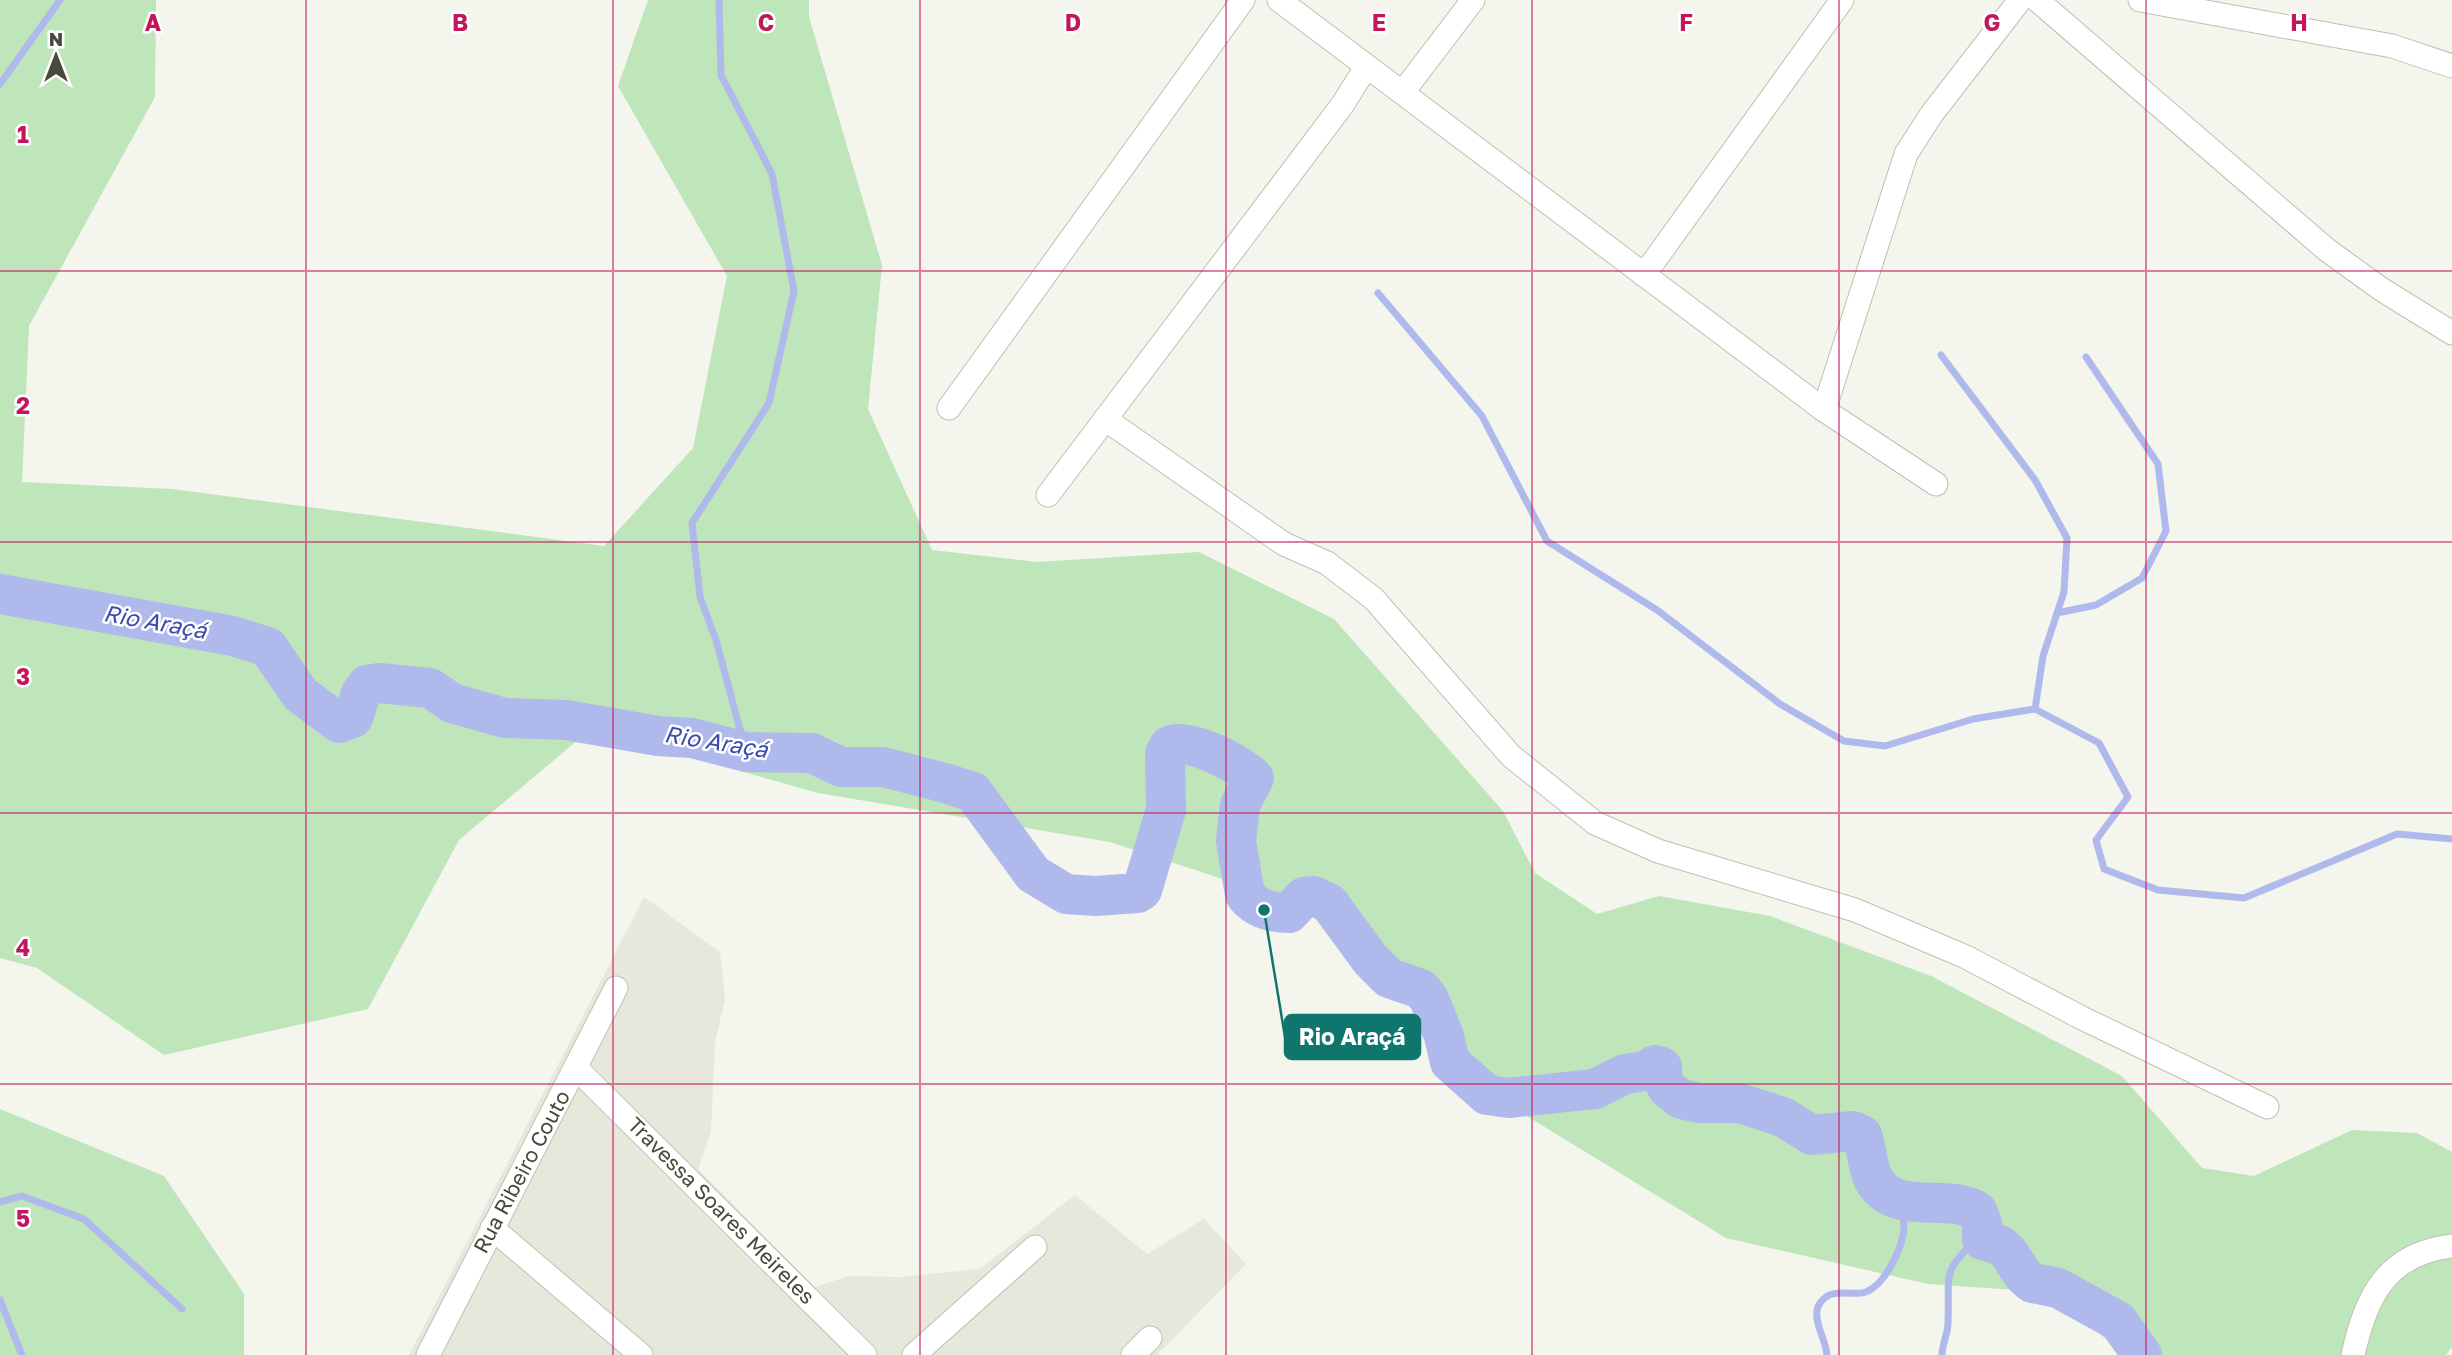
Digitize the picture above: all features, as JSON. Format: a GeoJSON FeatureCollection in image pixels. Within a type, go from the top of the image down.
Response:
{"type":"FeatureCollection","features":[{"type":"Feature","properties":{"kind":"street"},"geometry":{"type":"LineString","coordinates":[[949,408],[1243,0]]}},
{"type":"Feature","properties":{"kind":"street"},"geometry":{"type":"LineString","coordinates":[[1279,0],[1824,410],[1936,484]]}},
{"type":"Feature","properties":{"kind":"street"},"geometry":{"type":"LineString","coordinates":[[1403,92],[1473,0]]}},
{"type":"Feature","properties":{"kind":"street"},"geometry":{"type":"LineString","coordinates":[[1644,275],[1842,0]]}},
{"type":"Feature","properties":{"kind":"street"},"geometry":{"type":"LineString","coordinates":[[1824,410],[1906,154],[1931,115],[2020,0]]}},
{"type":"Feature","properties":{"kind":"street"},"geometry":{"type":"LineString","coordinates":[[2037,0],[2327,250],[2381,289],[2452,333]]}},
{"type":"Feature","properties":{"kind":"street"},"geometry":{"type":"LineString","coordinates":[[2140,0],[2392,46],[2452,66]]}},
{"type":"Feature","properties":{"kind":"street"},"geometry":{"type":"LineString","coordinates":[[1048,495],[1343,104],[1366,67]]}},
{"type":"Feature","properties":{"kind":"street"},"geometry":{"type":"LineString","coordinates":[[1105,419],[1284,544],[1326,563],[1374,599],[1511,756],[1595,823],[1658,851],[1855,910],[1966,957],[2082,1018],[2267,1107]]}},
{"type":"Feature","properties":{"kind":"street","name":"Rua Ribeiro Couto"},"geometry":{"type":"LineString","coordinates":[[428,1355],[616,988]]}},
{"type":"Feature","properties":{"kind":"street","name":"Travessa Soares Meireles"},"geometry":{"type":"LineString","coordinates":[[576,1068],[865,1355]]}},
{"type":"Feature","properties":{"kind":"street"},"geometry":{"type":"LineString","coordinates":[[492,1228],[641,1355]]}},
{"type":"Feature","properties":{"kind":"street"},"geometry":{"type":"LineString","coordinates":[[2353,1355],[2359,1327],[2384,1277],[2409,1256],[2431,1248],[2452,1245]]}},
{"type":"Feature","properties":{"kind":"street"},"geometry":{"type":"LineString","coordinates":[[914,1355],[1035,1247]]}},
{"type":"Feature","properties":{"kind":"street"},"geometry":{"type":"LineString","coordinates":[[1133,1355],[1150,1338]]}},
{"type":"Feature","properties":{"kind":"shaded area"},"geometry":{"type":"Polygon","coordinates":[[[644,897],[720,952],[725,999],[715,1042],[711,1132],[698,1169],[815,1287],[849,1276],[901,1277],[980,1269],[1075,1195],[1147,1254],[1204,1219],[1246,1264],[1157,1355],[409,1355],[644,897]]]}},
{"type":"Feature","properties":{"kind":"green space"},"geometry":{"type":"Polygon","coordinates":[[[0,0],[156,0],[155,97],[29,326],[22,482],[172,489],[604,546],[693,448],[727,276],[618,86],[648,0],[809,0],[809,17],[882,265],[868,409],[932,550],[1037,562],[1199,552],[1334,619],[1503,811],[1535,873],[1597,914],[1659,896],[1770,916],[1931,976],[2122,1076],[2202,1168],[2254,1176],[2352,1130],[2417,1133],[2452,1152],[2452,1347],[2446,1355],[2126,1355],[2047,1292],[1928,1284],[1726,1238],[1478,1086],[1353,922],[1110,842],[818,793],[591,729],[459,840],[368,1009],[164,1055],[37,968],[0,958],[0,0]]]}},
{"type":"Feature","properties":{"kind":"green space"},"geometry":{"type":"Polygon","coordinates":[[[0,1109],[164,1176],[244,1294],[244,1355],[0,1355],[0,1109]]]}},
{"type":"Feature","properties":{"kind":"waterway"},"geometry":{"type":"LineString","coordinates":[[0,84],[60,0]]}},
{"type":"Feature","properties":{"kind":"waterway"},"geometry":{"type":"LineString","coordinates":[[719,0],[721,75],[772,174],[794,291],[769,403],[692,523],[700,597],[716,640],[746,752]]}},
{"type":"Feature","properties":{"kind":"waterway"},"geometry":{"type":"LineString","coordinates":[[1378,293],[1482,416],[1547,541],[1657,610],[1780,704],[1844,741],[1885,746],[1973,719],[2035,709],[2099,743],[2128,797],[2096,840],[2104,869],[2158,890],[2244,898],[2397,834],[2452,839]]}},
{"type":"Feature","properties":{"kind":"waterway"},"geometry":{"type":"LineString","coordinates":[[1941,355],[2035,480],[2067,538],[2064,592],[2043,656],[2035,709]]}},
{"type":"Feature","properties":{"kind":"waterway"},"geometry":{"type":"LineString","coordinates":[[2057,613],[2096,605],[2142,578],[2166,531],[2158,464],[2086,357]]}},
{"type":"Feature","properties":{"kind":"waterway","name":"Rio Araçá"},"geometry":{"type":"LineString","coordinates":[[0,594],[233,636],[268,647],[300,694],[339,723],[353,718],[361,693],[367,685],[379,683],[430,688],[452,703],[505,718],[566,720],[658,736],[692,738],[746,752],[812,753],[841,767],[883,767],[945,783],[973,792],[1033,874],[1066,894],[1095,896],[1138,893],[1142,890],[1166,810],[1165,754],[1169,746],[1177,744],[1200,748],[1226,759],[1254,778],[1240,805],[1236,841],[1245,895],[1249,900],[1259,907],[1283,913],[1289,913],[1304,897],[1314,896],[1329,903],[1370,959],[1389,978],[1421,989],[1429,999],[1444,1036],[1450,1062],[1487,1095],[1509,1098],[1595,1089],[1625,1074],[1645,1071],[1655,1065],[1662,1067],[1662,1078],[1668,1089],[1681,1099],[1699,1103],[1739,1103],[1783,1117],[1812,1135],[1853,1131],[1862,1135],[1871,1173],[1882,1190],[1907,1201],[1950,1203],[1977,1211],[1982,1223],[1982,1240],[2000,1245],[2032,1283],[2058,1288],[2118,1321],[2142,1355]]}},
{"type":"Feature","properties":{"kind":"waterway"},"geometry":{"type":"LineString","coordinates":[[0,1202],[22,1196],[84,1219],[182,1309]]}},
{"type":"Feature","properties":{"kind":"waterway"},"geometry":{"type":"LineString","coordinates":[[1827,1355],[1817,1309],[1830,1295],[1866,1292],[1881,1281],[1898,1252],[1903,1232],[1903,1216],[1894,1198]]}},
{"type":"Feature","properties":{"kind":"waterway"},"geometry":{"type":"LineString","coordinates":[[1942,1355],[1948,1327],[1950,1274],[1958,1258],[1980,1235]]}},
{"type":"Feature","properties":{"kind":"waterway"},"geometry":{"type":"LineString","coordinates":[[0,1300],[22,1355]]}},
{"type":"Feature","properties":{"kind":"place","name":"Rio Araçá"},"geometry":{"type":"Point","coordinates":[1264,910]}}]}
